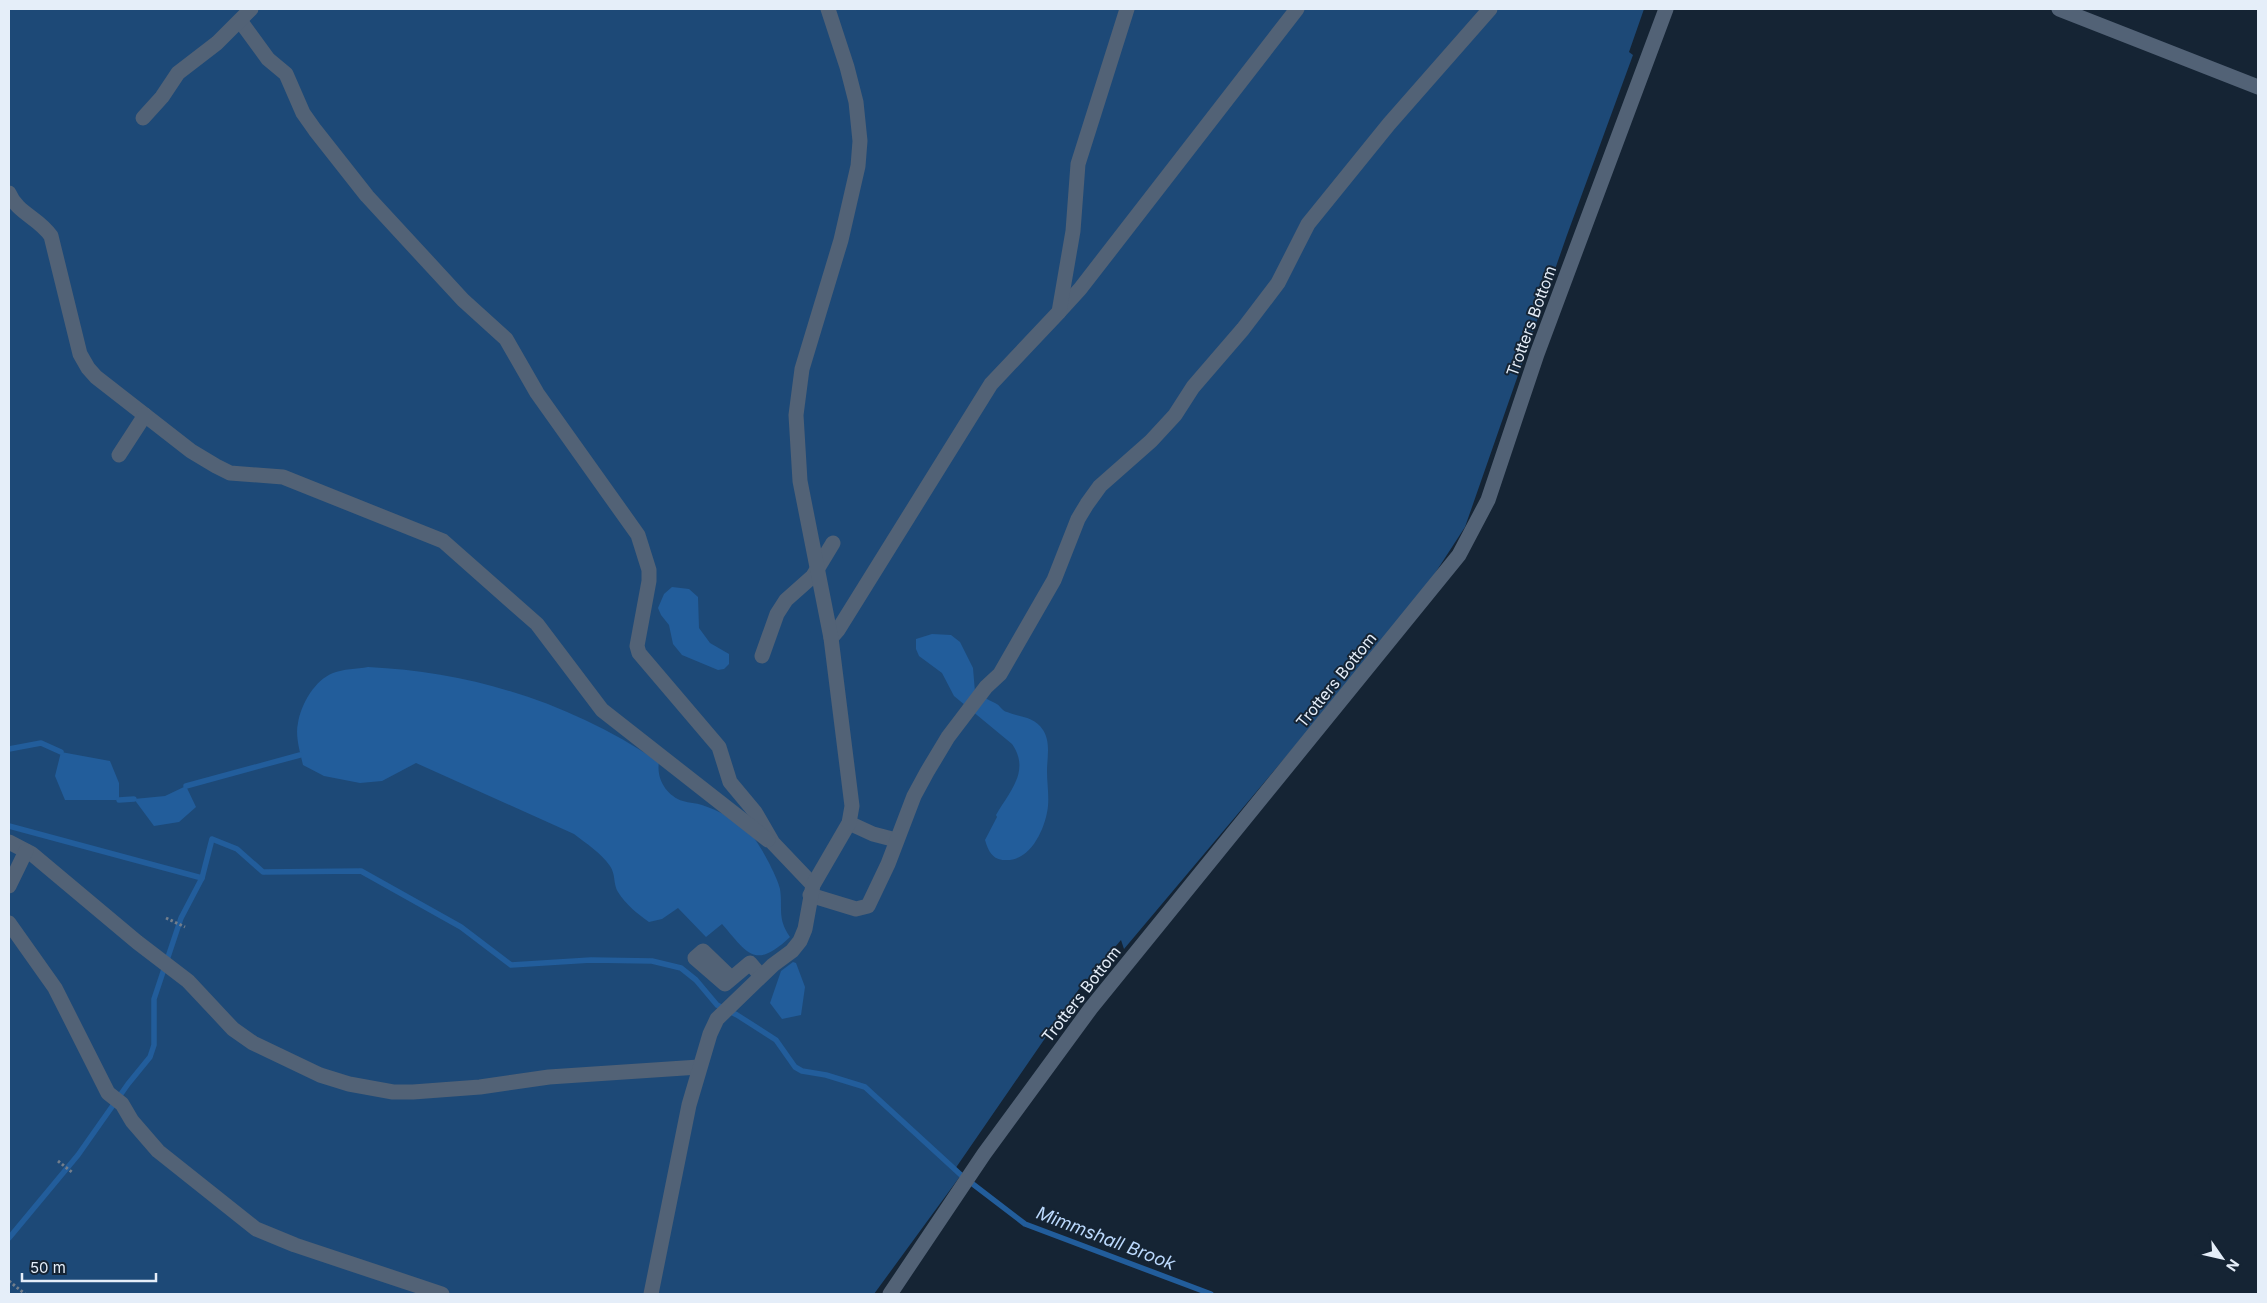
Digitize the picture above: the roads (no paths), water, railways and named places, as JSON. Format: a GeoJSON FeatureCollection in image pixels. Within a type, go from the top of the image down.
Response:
{"type":"FeatureCollection","features":[{"type":"Feature","properties":{"kind":"street"},"geometry":{"type":"LineString","coordinates":[[143,118],[162,97],[178,73],[217,43],[241,22],[252,9]]}},
{"type":"Feature","properties":{"kind":"street"},"geometry":{"type":"LineString","coordinates":[[652,1293],[689,1105],[699,1067],[717,1019],[761,976],[792,951],[800,941],[812,890],[849,823],[852,806],[831,638],[800,481],[796,416],[802,369],[841,240],[858,166],[860,141],[856,102],[847,66],[828,9]]}},
{"type":"Feature","properties":{"kind":"street"},"geometry":{"type":"LineString","coordinates":[[1059,312],[1073,231],[1078,164],[1127,9]]}},
{"type":"Feature","properties":{"kind":"street"},"geometry":{"type":"LineString","coordinates":[[831,638],[838,630],[991,384],[1080,289],[1297,9]]}},
{"type":"Feature","properties":{"kind":"street"},"geometry":{"type":"LineString","coordinates":[[241,22],[268,59],[286,74],[303,113],[367,196],[463,300],[506,339],[537,393],[638,535],[649,570],[649,581],[637,646],[639,653],[719,746],[730,782],[755,812],[773,843],[812,890],[856,909],[868,906],[914,796],[948,737],[981,693],[1000,674],[1054,580],[1078,519],[1087,504],[1100,486],[1151,441],[1175,415],[1194,387],[1244,329],[1278,284],[1308,224],[1389,124],[1490,9]]}},
{"type":"Feature","properties":{"kind":"street","name":"Trotters Bottom"},"geometry":{"type":"LineString","coordinates":[[890,1294],[973,1169],[1031,1087],[1091,1008],[1398,631],[1463,548],[1488,500],[1537,354],[1666,9]]}},
{"type":"Feature","properties":{"kind":"street"},"geometry":{"type":"LineString","coordinates":[[2060,9],[2258,87]]}},
{"type":"Feature","properties":{"kind":"street"},"geometry":{"type":"LineString","coordinates":[[9,193],[17,207],[41,223],[51,236],[80,354],[88,368],[191,451],[230,473],[283,477],[444,542],[537,624],[602,710],[773,843]]}},
{"type":"Feature","properties":{"kind":"street"},"geometry":{"type":"LineString","coordinates":[[119,455],[145,415]]}},
{"type":"Feature","properties":{"kind":"street"},"geometry":{"type":"LineString","coordinates":[[762,656],[777,614],[786,600],[817,570],[833,543]]}},
{"type":"Feature","properties":{"kind":"street"},"geometry":{"type":"LineString","coordinates":[[849,823],[873,834],[896,840]]}},
{"type":"Feature","properties":{"kind":"street"},"geometry":{"type":"LineString","coordinates":[[9,842],[26,851],[137,942],[188,981],[233,1030],[254,1043],[320,1075],[349,1084],[384,1090],[413,1092],[480,1087],[549,1078],[699,1067]]}},
{"type":"Feature","properties":{"kind":"street"},"geometry":{"type":"LineString","coordinates":[[9,886],[26,851]]}},
{"type":"Feature","properties":{"kind":"street"},"geometry":{"type":"LineString","coordinates":[[9,924],[55,988],[108,1092],[122,1104],[132,1121],[158,1151],[256,1229],[304,1248],[442,1294]]}},
{"type":"Feature","properties":{"kind":"street"},"geometry":{"type":"LineString","coordinates":[[732,978],[750,963],[761,976]]}},
{"type":"Feature","properties":{"kind":"waterway"},"geometry":{"type":"LineString","coordinates":[[9,749],[41,743],[61,752]]}},
{"type":"Feature","properties":{"kind":"waterway"},"geometry":{"type":"LineString","coordinates":[[186,786],[300,755]]}},
{"type":"Feature","properties":{"kind":"waterway"},"geometry":{"type":"LineString","coordinates":[[119,800],[134,799]]}},
{"type":"Feature","properties":{"kind":"waterway"},"geometry":{"type":"LineString","coordinates":[[9,826],[202,878]]}},
{"type":"Feature","properties":{"kind":"waterway","name":"Mimmshall Brook"},"geometry":{"type":"LineString","coordinates":[[9,1238],[78,1155],[128,1084],[150,1057],[154,1045],[154,999],[181,918],[202,878],[212,839],[237,849],[263,872],[361,871],[461,927],[511,965],[591,960],[652,961],[681,968],[696,980],[717,1005],[737,1015],[776,1040],[795,1067],[802,1071],[826,1075],[865,1087],[961,1175],[1025,1224],[1211,1294]]}}]}
